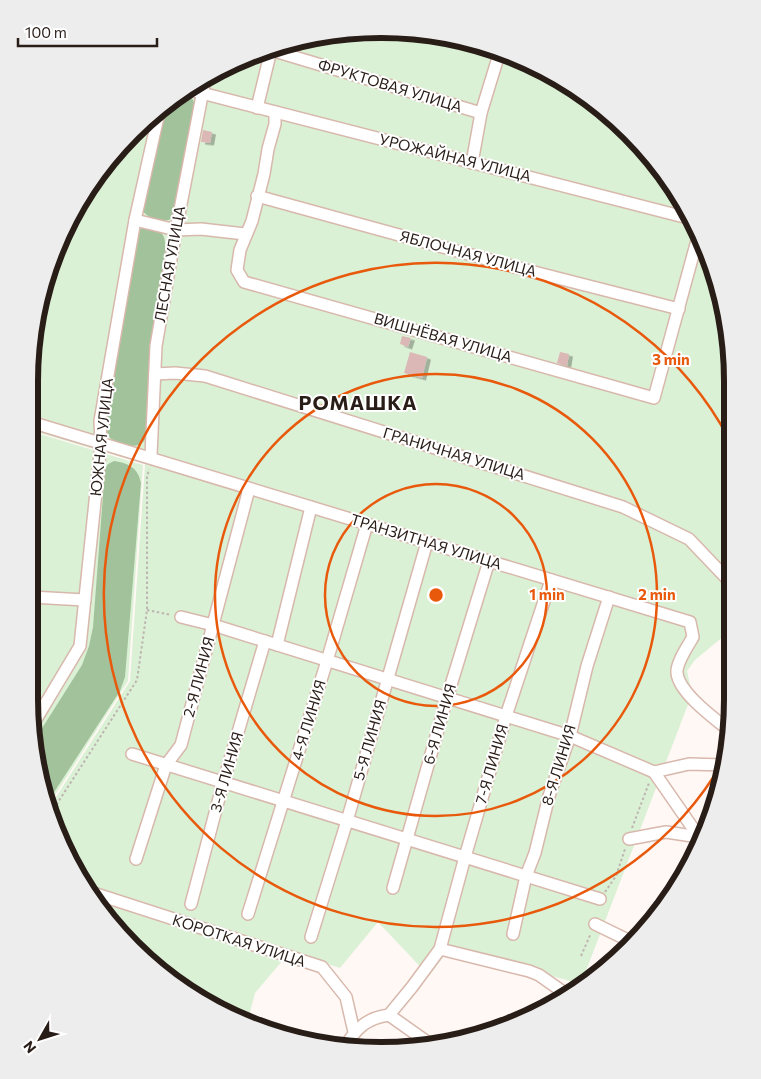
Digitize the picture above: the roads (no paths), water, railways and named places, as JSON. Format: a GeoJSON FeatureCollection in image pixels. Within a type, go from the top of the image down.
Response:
{"type":"FeatureCollection","features":[{"type":"Feature","properties":{"kind":"street","name":"ФРУКТОВАЯ УЛИЦА"},"geometry":{"type":"LineString","coordinates":[[283,52],[481,113]]}},
{"type":"Feature","properties":{"kind":"street"},"geometry":{"type":"LineString","coordinates":[[257,108],[269,56]]}},
{"type":"Feature","properties":{"kind":"street"},"geometry":{"type":"LineString","coordinates":[[472,163],[481,113],[498,59]]}},
{"type":"Feature","properties":{"kind":"street","name":"ЛЕСНАЯ УЛИЦА"},"geometry":{"type":"LineString","coordinates":[[151,456],[156,346],[176,230],[204,86]]}},
{"type":"Feature","properties":{"kind":"street","name":"УРОЖАЙНАЯ УЛИЦА"},"geometry":{"type":"LineString","coordinates":[[195,92],[682,216]]}},
{"type":"Feature","properties":{"kind":"street"},"geometry":{"type":"LineString","coordinates":[[135,220],[176,230],[201,229],[246,234],[252,221],[275,124],[275,112]]}},
{"type":"Feature","properties":{"kind":"street","name":"ЮЖНАЯ УЛИЦА"},"geometry":{"type":"LineString","coordinates":[[38,716],[80,646],[101,444],[100,421],[135,220],[157,120]]}},
{"type":"Feature","properties":{"kind":"street"},"geometry":{"type":"LineString","coordinates":[[488,167],[493,162],[680,213]]}},
{"type":"Feature","properties":{"kind":"street","name":"ЯБЛОЧНАЯ УЛИЦА"},"geometry":{"type":"LineString","coordinates":[[257,196],[530,271],[679,309]]}},
{"type":"Feature","properties":{"kind":"street","name":"ВИШНЁВАЯ УЛИЦА"},"geometry":{"type":"LineString","coordinates":[[246,234],[240,250],[237,270],[244,282],[654,398],[679,309]]}},
{"type":"Feature","properties":{"kind":"street"},"geometry":{"type":"LineString","coordinates":[[679,309],[695,245]]}},
{"type":"Feature","properties":{"kind":"street","name":"ГРАНИЧНАЯ УЛИЦА"},"geometry":{"type":"LineString","coordinates":[[155,374],[175,373],[205,376],[623,507],[690,539],[724,575]]}},
{"type":"Feature","properties":{"kind":"street","name":"ТРАНЗИТНАЯ УЛИЦА"},"geometry":{"type":"LineString","coordinates":[[38,424],[101,444],[151,456],[249,489],[690,622],[693,637],[683,654],[677,673],[684,691],[723,725]]}},
{"type":"Feature","properties":{"kind":"street","name":"2-Я ЛИНИЯ"},"geometry":{"type":"LineString","coordinates":[[136,859],[166,765],[181,745],[249,489]]}},
{"type":"Feature","properties":{"kind":"street","name":"3-Я ЛИНИЯ"},"geometry":{"type":"LineString","coordinates":[[191,904],[223,782],[271,643],[311,507]]}},
{"type":"Feature","properties":{"kind":"street","name":"4-Я ЛИНИЯ"},"geometry":{"type":"LineString","coordinates":[[248,914],[327,661],[367,524]]}},
{"type":"Feature","properties":{"kind":"street","name":"5-Я ЛИНИЯ"},"geometry":{"type":"LineString","coordinates":[[311,937],[348,821],[427,542]]}},
{"type":"Feature","properties":{"kind":"street","name":"6-Я ЛИНИЯ"},"geometry":{"type":"LineString","coordinates":[[393,888],[447,698],[489,561]]}},
{"type":"Feature","properties":{"kind":"street","name":"7-Я ЛИНИЯ"},"geometry":{"type":"LineString","coordinates":[[440,949],[506,716],[551,580]]}},
{"type":"Feature","properties":{"kind":"street"},"geometry":{"type":"LineString","coordinates":[[38,597],[85,600]]}},
{"type":"Feature","properties":{"kind":"street","name":"8-Я ЛИНИЯ"},"geometry":{"type":"LineString","coordinates":[[513,934],[526,876],[535,853],[549,796],[570,736],[587,666],[609,598]]}},
{"type":"Feature","properties":{"kind":"street"},"geometry":{"type":"LineString","coordinates":[[181,617],[213,625],[570,736],[654,772],[696,832]]}},
{"type":"Feature","properties":{"kind":"street"},"geometry":{"type":"LineString","coordinates":[[132,754],[600,899]]}},
{"type":"Feature","properties":{"kind":"street"},"geometry":{"type":"LineString","coordinates":[[654,772],[688,764],[717,765]]}},
{"type":"Feature","properties":{"kind":"street"},"geometry":{"type":"LineString","coordinates":[[629,838],[666,832],[694,837]]}},
{"type":"Feature","properties":{"kind":"street","name":"КОРОТКАЯ УЛИЦА"},"geometry":{"type":"LineString","coordinates":[[99,895],[322,967],[346,997],[354,1032]]}},
{"type":"Feature","properties":{"kind":"street"},"geometry":{"type":"LineString","coordinates":[[595,924],[625,939]]}},
{"type":"Feature","properties":{"kind":"street"},"geometry":{"type":"LineString","coordinates":[[349,1040],[354,1032],[376,1017],[389,1015],[440,949],[529,971],[539,975],[561,990]]}},
{"type":"Feature","properties":{"kind":"street"},"geometry":{"type":"LineString","coordinates":[[389,1015],[423,1039]]}},
{"type":"Feature","properties":{"kind":"district","name":"РОМАШКА"},"geometry":{"type":"Point","coordinates":[358,403]}}]}
